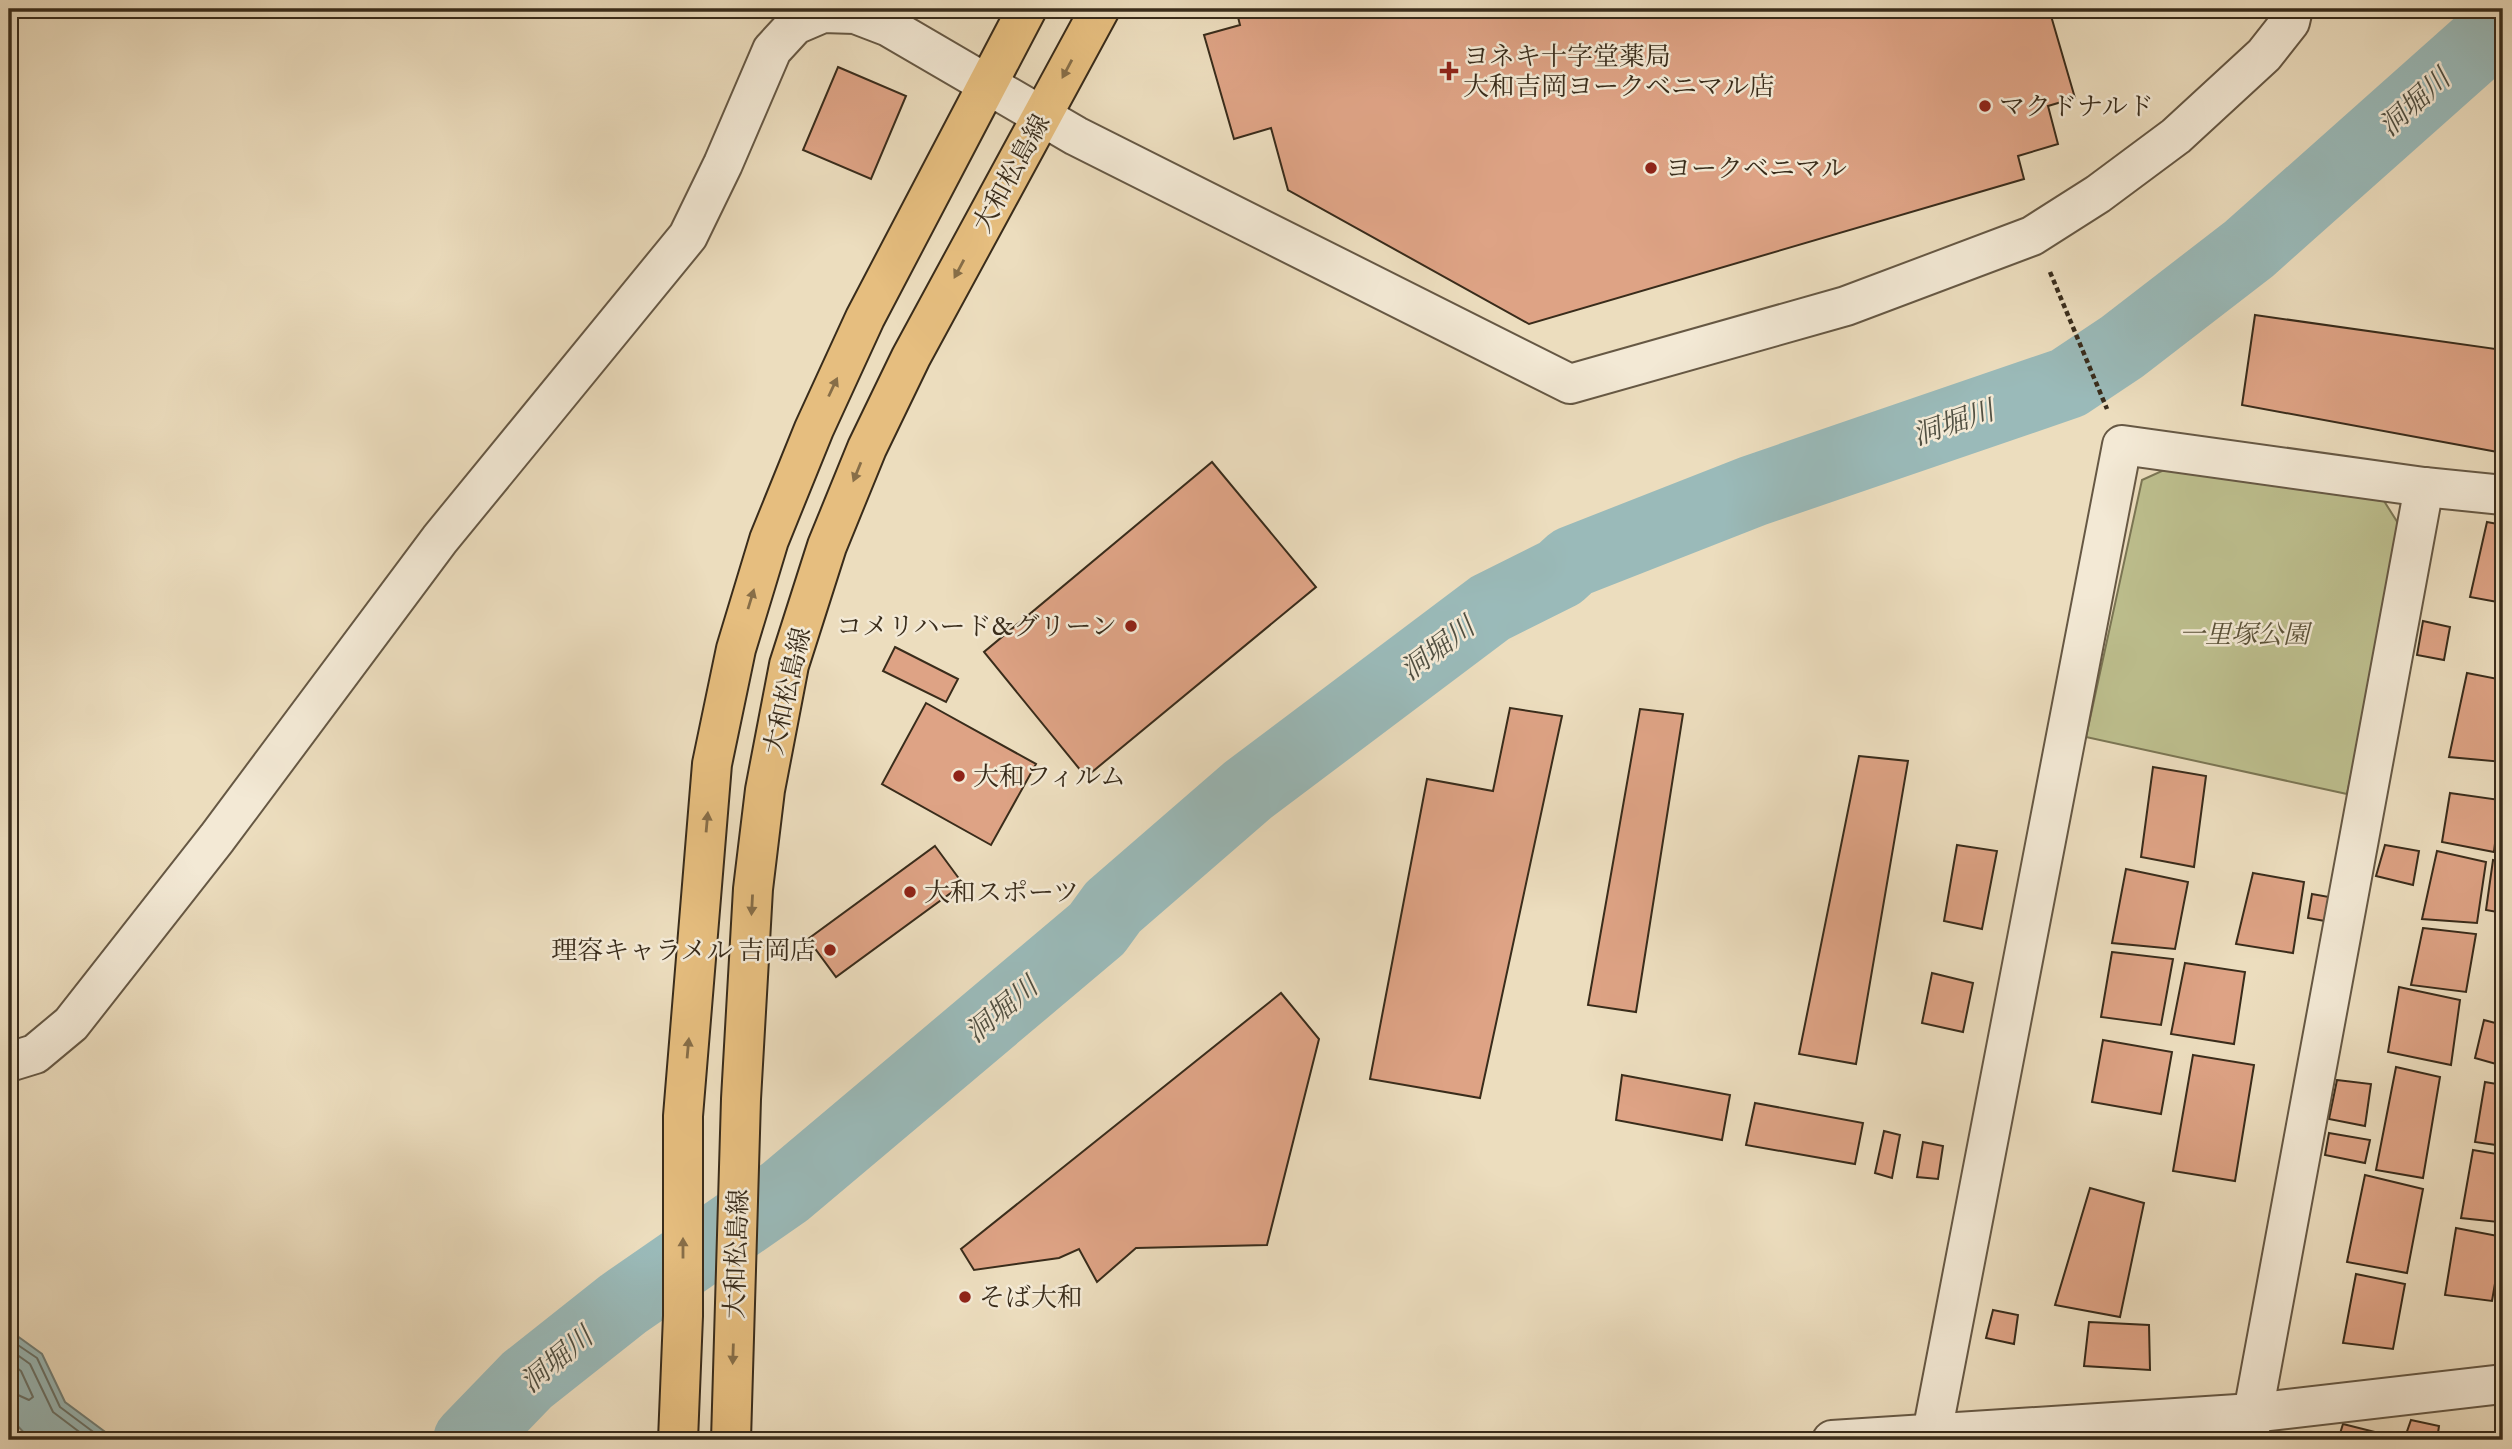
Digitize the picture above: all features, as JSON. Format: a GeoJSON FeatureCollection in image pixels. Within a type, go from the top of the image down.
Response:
{"type":"FeatureCollection","features":[{"type":"Feature","properties":{"kind":"main road","name":"大和松島線"},"geometry":{"type":"LineString","coordinates":[[678,1440],[683,1317],[683,1116],[712,764],[736,649],[769,540],[814,429],[865,318],[1027,9]]}},
{"type":"Feature","properties":{"kind":"main road","name":"大和松島線"},"geometry":{"type":"LineString","coordinates":[[731,1440],[741,1099],[753,889],[765,790],[789,665],[827,546],[867,448],[911,357],[1100,9]]}},
{"type":"Feature","properties":{"kind":"street"},"geometry":{"type":"LineString","coordinates":[[9,1062],[35,1054],[71,1024],[217,838],[440,539],[688,236],[723,164],[772,50],[795,25],[823,13],[855,14],[888,27],[1041,117],[1570,384],[1846,306],[2038,247],[2098,194],[2176,136],[2264,55],[2290,22],[2293,9]]}},
{"type":"Feature","properties":{"kind":"street"},"geometry":{"type":"LineString","coordinates":[[1932,1433],[2122,446],[2424,487],[2503,495]]}},
{"type":"Feature","properties":{"kind":"street"},"geometry":{"type":"LineString","coordinates":[[2250,1426],[2424,487]]}},
{"type":"Feature","properties":{"kind":"street"},"geometry":{"type":"LineString","coordinates":[[1832,1440],[1932,1433],[2250,1426],[2503,1384]]}},
{"type":"Feature","properties":{"kind":"path"},"geometry":{"type":"LineString","coordinates":[[2038,247],[2122,446]]}},
{"type":"Feature","properties":{"kind":"green space","name":"一里塚公園"},"geometry":{"type":"Polygon","coordinates":[[[2164,470],[2384,501],[2403,531],[2347,794],[2086,737],[2142,480],[2164,470]]]}},
{"type":"Feature","properties":{"kind":"water"},"geometry":{"type":"Polygon","coordinates":[[[9,1330],[42,1354],[65,1402],[116,1440],[31,1440],[9,1417],[9,1330]]]}},
{"type":"Feature","properties":{"kind":"building","name":"ヨークベニマル"},"geometry":{"type":"Polygon","coordinates":[[[1236,9],[2049,9],[2075,98],[2048,106],[2058,144],[2018,156],[2024,179],[1529,324],[1288,190],[1271,128],[1234,139],[1204,35],[1240,25],[1236,9]]]}},
{"type":"Feature","properties":{"kind":"building"},"geometry":{"type":"Polygon","coordinates":[[[838,67],[906,96],[871,179],[803,150],[838,67]]]}},
{"type":"Feature","properties":{"kind":"building"},"geometry":{"type":"Polygon","coordinates":[[[2255,315],[2503,350],[2503,453],[2242,405],[2255,315]]]}},
{"type":"Feature","properties":{"kind":"building"},"geometry":{"type":"Polygon","coordinates":[[[1212,462],[1316,587],[1086,777],[984,652],[1212,462]]]}},
{"type":"Feature","properties":{"kind":"building"},"geometry":{"type":"Polygon","coordinates":[[[2487,522],[2503,525],[2503,603],[2470,597],[2487,522]]]}},
{"type":"Feature","properties":{"kind":"building"},"geometry":{"type":"Polygon","coordinates":[[[2423,621],[2450,627],[2444,660],[2417,655],[2423,621]]]}},
{"type":"Feature","properties":{"kind":"building"},"geometry":{"type":"Polygon","coordinates":[[[895,647],[958,679],[946,702],[883,671],[895,647]]]}},
{"type":"Feature","properties":{"kind":"building"},"geometry":{"type":"Polygon","coordinates":[[[2467,673],[2503,680],[2503,762],[2449,757],[2467,673]]]}},
{"type":"Feature","properties":{"kind":"building"},"geometry":{"type":"Polygon","coordinates":[[[926,703],[1036,764],[991,845],[882,784],[926,703]]]}},
{"type":"Feature","properties":{"kind":"building"},"geometry":{"type":"Polygon","coordinates":[[[1510,708],[1562,716],[1480,1098],[1370,1079],[1427,779],[1493,791],[1510,708]]]}},
{"type":"Feature","properties":{"kind":"building"},"geometry":{"type":"Polygon","coordinates":[[[1640,709],[1683,714],[1636,1012],[1588,1005],[1640,709]]]}},
{"type":"Feature","properties":{"kind":"building"},"geometry":{"type":"Polygon","coordinates":[[[1859,756],[1908,761],[1856,1064],[1799,1054],[1859,756]]]}},
{"type":"Feature","properties":{"kind":"building"},"geometry":{"type":"Polygon","coordinates":[[[2153,767],[2206,776],[2194,867],[2141,857],[2153,767]]]}},
{"type":"Feature","properties":{"kind":"building"},"geometry":{"type":"Polygon","coordinates":[[[2450,793],[2500,800],[2494,852],[2442,842],[2450,793]]]}},
{"type":"Feature","properties":{"kind":"building"},"geometry":{"type":"Polygon","coordinates":[[[1957,845],[1997,851],[1982,929],[1944,921],[1957,845]]]}},
{"type":"Feature","properties":{"kind":"building"},"geometry":{"type":"Polygon","coordinates":[[[2385,845],[2419,851],[2413,885],[2376,876],[2385,845]]]}},
{"type":"Feature","properties":{"kind":"building"},"geometry":{"type":"Polygon","coordinates":[[[935,846],[963,884],[836,977],[808,939],[935,846]]]}},
{"type":"Feature","properties":{"kind":"building"},"geometry":{"type":"Polygon","coordinates":[[[2437,851],[2486,862],[2477,923],[2422,919],[2437,851]]]}},
{"type":"Feature","properties":{"kind":"building"},"geometry":{"type":"Polygon","coordinates":[[[2493,860],[2503,862],[2503,913],[2486,910],[2493,860]]]}},
{"type":"Feature","properties":{"kind":"building"},"geometry":{"type":"Polygon","coordinates":[[[2126,869],[2188,882],[2175,949],[2112,943],[2126,869]]]}},
{"type":"Feature","properties":{"kind":"building"},"geometry":{"type":"Polygon","coordinates":[[[2253,873],[2304,882],[2293,953],[2236,944],[2253,873]]]}},
{"type":"Feature","properties":{"kind":"building"},"geometry":{"type":"Polygon","coordinates":[[[2312,894],[2329,897],[2325,921],[2308,918],[2312,894]]]}},
{"type":"Feature","properties":{"kind":"building"},"geometry":{"type":"Polygon","coordinates":[[[2423,928],[2476,934],[2466,992],[2411,985],[2423,928]]]}},
{"type":"Feature","properties":{"kind":"building"},"geometry":{"type":"Polygon","coordinates":[[[2112,952],[2173,959],[2161,1025],[2101,1017],[2112,952]]]}},
{"type":"Feature","properties":{"kind":"building"},"geometry":{"type":"Polygon","coordinates":[[[2185,963],[2245,972],[2234,1044],[2171,1034],[2185,963]]]}},
{"type":"Feature","properties":{"kind":"building"},"geometry":{"type":"Polygon","coordinates":[[[1932,973],[1973,983],[1963,1032],[1922,1023],[1932,973]]]}},
{"type":"Feature","properties":{"kind":"building"},"geometry":{"type":"Polygon","coordinates":[[[2399,987],[2460,1000],[2451,1065],[2388,1052],[2399,987]]]}},
{"type":"Feature","properties":{"kind":"building"},"geometry":{"type":"Polygon","coordinates":[[[1281,993],[1319,1039],[1267,1245],[1136,1248],[1097,1282],[1079,1249],[1059,1258],[974,1270],[961,1249],[1281,993]]]}},
{"type":"Feature","properties":{"kind":"building"},"geometry":{"type":"Polygon","coordinates":[[[2484,1020],[2503,1025],[2503,1066],[2475,1058],[2484,1020]]]}},
{"type":"Feature","properties":{"kind":"building"},"geometry":{"type":"Polygon","coordinates":[[[2103,1040],[2172,1052],[2161,1114],[2092,1102],[2103,1040]]]}},
{"type":"Feature","properties":{"kind":"building"},"geometry":{"type":"Polygon","coordinates":[[[2193,1055],[2254,1065],[2235,1181],[2173,1171],[2193,1055]]]}},
{"type":"Feature","properties":{"kind":"building"},"geometry":{"type":"Polygon","coordinates":[[[2396,1067],[2440,1077],[2423,1178],[2376,1170],[2396,1067]]]}},
{"type":"Feature","properties":{"kind":"building"},"geometry":{"type":"Polygon","coordinates":[[[1622,1075],[1730,1095],[1722,1140],[1616,1120],[1622,1075]]]}},
{"type":"Feature","properties":{"kind":"building"},"geometry":{"type":"Polygon","coordinates":[[[2337,1080],[2371,1084],[2365,1126],[2329,1119],[2337,1080]]]}},
{"type":"Feature","properties":{"kind":"building"},"geometry":{"type":"Polygon","coordinates":[[[2485,1082],[2503,1085],[2503,1146],[2475,1142],[2485,1082]]]}},
{"type":"Feature","properties":{"kind":"building"},"geometry":{"type":"Polygon","coordinates":[[[1755,1103],[1863,1123],[1855,1164],[1746,1145],[1755,1103]]]}},
{"type":"Feature","properties":{"kind":"building"},"geometry":{"type":"Polygon","coordinates":[[[1884,1131],[1900,1135],[1892,1178],[1875,1173],[1884,1131]]]}},
{"type":"Feature","properties":{"kind":"building"},"geometry":{"type":"Polygon","coordinates":[[[2329,1133],[2370,1140],[2365,1163],[2325,1155],[2329,1133]]]}},
{"type":"Feature","properties":{"kind":"building"},"geometry":{"type":"Polygon","coordinates":[[[1923,1142],[1943,1146],[1938,1179],[1917,1177],[1923,1142]]]}},
{"type":"Feature","properties":{"kind":"building"},"geometry":{"type":"Polygon","coordinates":[[[2473,1150],[2503,1155],[2503,1191],[2498,1222],[2461,1218],[2473,1150]]]}},
{"type":"Feature","properties":{"kind":"building"},"geometry":{"type":"Polygon","coordinates":[[[2365,1175],[2423,1189],[2407,1273],[2347,1262],[2365,1175]]]}},
{"type":"Feature","properties":{"kind":"building"},"geometry":{"type":"Polygon","coordinates":[[[2090,1188],[2144,1203],[2120,1317],[2055,1305],[2090,1188]]]}},
{"type":"Feature","properties":{"kind":"building"},"geometry":{"type":"Polygon","coordinates":[[[2456,1228],[2503,1237],[2492,1301],[2445,1295],[2456,1228]]]}},
{"type":"Feature","properties":{"kind":"building"},"geometry":{"type":"Polygon","coordinates":[[[2356,1274],[2405,1284],[2393,1349],[2343,1343],[2356,1274]]]}},
{"type":"Feature","properties":{"kind":"building"},"geometry":{"type":"Polygon","coordinates":[[[1993,1310],[2018,1315],[2014,1344],[1986,1338],[1993,1310]]]}},
{"type":"Feature","properties":{"kind":"building"},"geometry":{"type":"Polygon","coordinates":[[[2089,1322],[2149,1325],[2150,1370],[2084,1366],[2089,1322]]]}},
{"type":"Feature","properties":{"kind":"building"},"geometry":{"type":"Polygon","coordinates":[[[2411,1420],[2439,1426],[2437,1440],[2404,1440],[2411,1420]]]}},
{"type":"Feature","properties":{"kind":"building"},"geometry":{"type":"Polygon","coordinates":[[[2343,1424],[2375,1432],[2374,1440],[2338,1440],[2343,1424]]]}},
{"type":"Feature","properties":{"kind":"waterway","name":"洞堀川"},"geometry":{"type":"LineString","coordinates":[[469,1440],[527,1380],[623,1304],[785,1192],[1097,929],[1113,907],[1248,790],[1490,608],[1560,573],[1572,562],[1753,491],[2068,383],[2122,347],[2249,249],[2503,23]]}},
{"type":"Feature","properties":{"kind":"place","name":"ヨネキ十字堂薬局 大和吉岡ヨークベニマル店"},"geometry":{"type":"Point","coordinates":[1449,71]}},
{"type":"Feature","properties":{"kind":"place","name":"マクドナルド"},"geometry":{"type":"Point","coordinates":[1985,106]}},
{"type":"Feature","properties":{"kind":"place","name":"ヨークベニマル"},"geometry":{"type":"Point","coordinates":[1651,168]}},
{"type":"Feature","properties":{"kind":"place","name":"コメリハード&グリーン"},"geometry":{"type":"Point","coordinates":[1131,626]}},
{"type":"Feature","properties":{"kind":"place","name":"大和フィルム"},"geometry":{"type":"Point","coordinates":[959,776]}},
{"type":"Feature","properties":{"kind":"place","name":"大和スポーツ"},"geometry":{"type":"Point","coordinates":[910,892]}},
{"type":"Feature","properties":{"kind":"place","name":"理容キャラメル 吉岡店"},"geometry":{"type":"Point","coordinates":[830,950]}},
{"type":"Feature","properties":{"kind":"place","name":"そば大和"},"geometry":{"type":"Point","coordinates":[965,1297]}}]}
